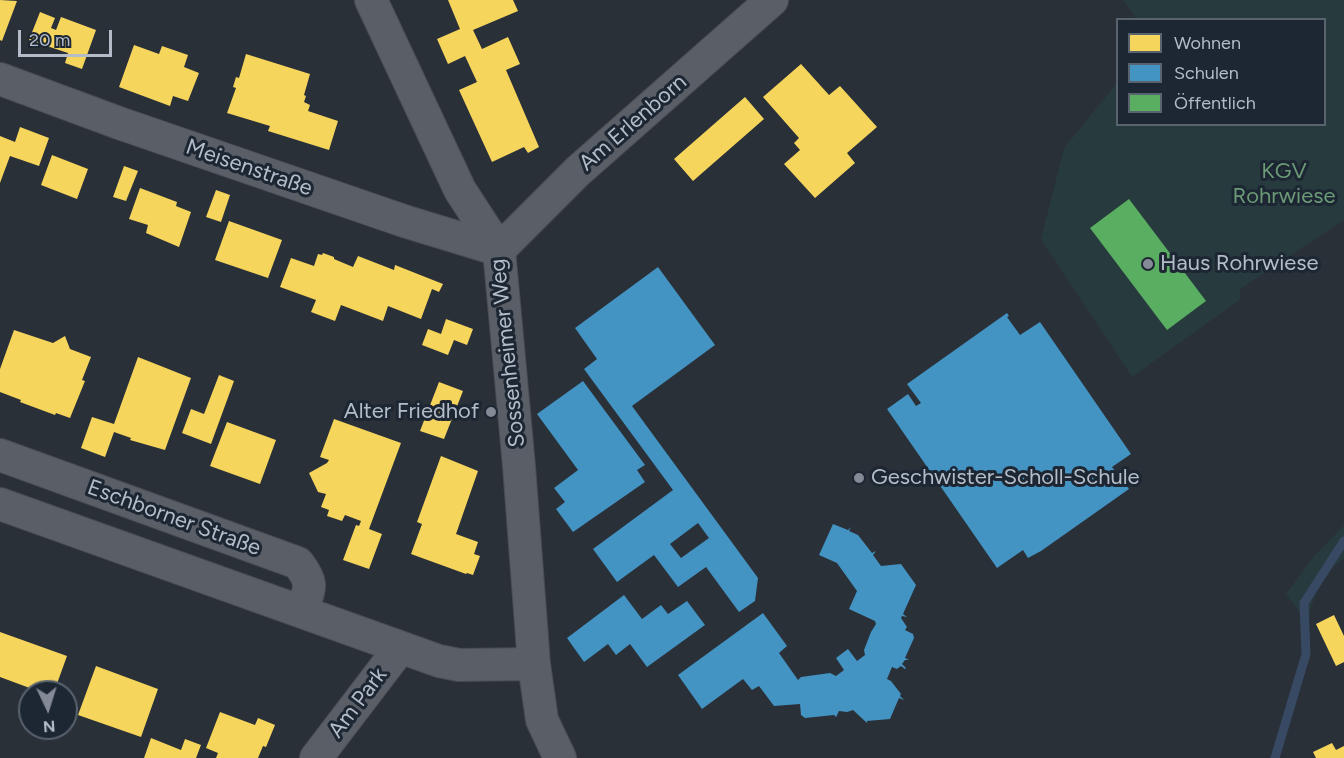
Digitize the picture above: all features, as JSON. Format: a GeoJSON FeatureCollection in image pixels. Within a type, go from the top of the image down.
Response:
{"type":"FeatureCollection","features":[{"type":"Feature","properties":{"kind":"street","name":"Sossenheimer Weg"},"geometry":{"type":"LineString","coordinates":[[371,0],[459,190],[499,250],[534,664],[542,720],[560,758]]}},
{"type":"Feature","properties":{"kind":"street","name":"Am Erlenborn"},"geometry":{"type":"LineString","coordinates":[[499,250],[578,171],[772,0]]}},
{"type":"Feature","properties":{"kind":"street","name":"Meisenstraße"},"geometry":{"type":"LineString","coordinates":[[0,79],[430,230],[499,250]]}},
{"type":"Feature","properties":{"kind":"street","name":"Eschborner Straße"},"geometry":{"type":"LineString","coordinates":[[0,456],[298,563],[308,576],[309,588],[302,611]]}},
{"type":"Feature","properties":{"kind":"street","name":"Eschborner Straße"},"geometry":{"type":"LineString","coordinates":[[0,504],[439,661],[459,665],[534,664]]}},
{"type":"Feature","properties":{"kind":"street","name":"Am Park"},"geometry":{"type":"LineString","coordinates":[[316,758],[400,648]]}},
{"type":"Feature","properties":{"kind":"green space","name":"KGV Rohrwiese"},"geometry":{"type":"Polygon","coordinates":[[[1123,0],[1344,0],[1344,220],[1240,289],[1241,299],[1132,377],[1041,239],[1064,148],[1116,84],[1116,126],[1326,126],[1326,18],[1136,18],[1123,0]]]}},
{"type":"Feature","properties":{"kind":"green space"},"geometry":{"type":"Polygon","coordinates":[[[1344,525],[1344,559],[1324,572],[1306,621],[1286,594],[1315,555],[1344,525]]]}},
{"type":"Feature","properties":{"kind":"building: Wohnen"},"geometry":{"type":"Polygon","coordinates":[[[0,0],[17,1],[2,41],[0,40],[0,0]]]}},
{"type":"Feature","properties":{"kind":"building: Wohnen"},"geometry":{"type":"Polygon","coordinates":[[[448,0],[513,0],[518,11],[473,30],[482,49],[508,37],[520,64],[506,70],[539,147],[528,153],[524,147],[492,162],[459,90],[477,82],[465,56],[448,64],[437,39],[460,29],[448,0]]]}},
{"type":"Feature","properties":{"kind":"building: Wohnen"},"geometry":{"type":"Polygon","coordinates":[[[40,12],[55,18],[51,28],[56,30],[61,17],[96,30],[82,69],[65,63],[68,53],[29,40],[40,12]]]}},
{"type":"Feature","properties":{"kind":"building: Wohnen"},"geometry":{"type":"Polygon","coordinates":[[[134,45],[159,54],[162,46],[188,55],[184,67],[199,73],[188,101],[173,96],[170,106],[119,87],[134,45]]]}},
{"type":"Feature","properties":{"kind":"building: Wohnen"},"geometry":{"type":"Polygon","coordinates":[[[246,54],[310,74],[304,95],[306,96],[304,102],[310,105],[308,111],[338,121],[329,150],[268,131],[270,126],[227,113],[236,88],[233,87],[236,77],[239,78],[246,54]]]}},
{"type":"Feature","properties":{"kind":"building: Wohnen"},"geometry":{"type":"Polygon","coordinates":[[[801,64],[829,95],[840,86],[877,127],[847,153],[855,163],[815,198],[784,164],[800,150],[794,143],[799,138],[763,97],[801,64]]]}},
{"type":"Feature","properties":{"kind":"building: Wohnen"},"geometry":{"type":"Polygon","coordinates":[[[745,97],[764,119],[693,181],[674,159],[745,97]]]}},
{"type":"Feature","properties":{"kind":"building: Wohnen"},"geometry":{"type":"Polygon","coordinates":[[[20,127],[49,138],[39,166],[10,156],[0,183],[0,136],[15,142],[20,127]]]}},
{"type":"Feature","properties":{"kind":"building: Wohnen"},"geometry":{"type":"Polygon","coordinates":[[[52,155],[88,169],[77,199],[41,185],[52,155]]]}},
{"type":"Feature","properties":{"kind":"building: Wohnen"},"geometry":{"type":"Polygon","coordinates":[[[124,166],[138,171],[126,201],[113,197],[124,166]]]}},
{"type":"Feature","properties":{"kind":"building: Wohnen"},"geometry":{"type":"Polygon","coordinates":[[[140,188],[177,202],[176,206],[191,212],[179,247],[146,233],[148,225],[129,219],[140,188]]]}},
{"type":"Feature","properties":{"kind":"building: Wohnen"},"geometry":{"type":"Polygon","coordinates":[[[216,190],[230,195],[221,222],[206,217],[216,190]]]}},
{"type":"Feature","properties":{"kind":"building: Wohnen"},"geometry":{"type":"Polygon","coordinates":[[[229,221],[282,240],[268,278],[215,260],[229,221]]]}},
{"type":"Feature","properties":{"kind":"building: Wohnen"},"geometry":{"type":"Polygon","coordinates":[[[323,253],[353,267],[358,256],[394,270],[395,265],[443,284],[439,292],[432,289],[421,319],[388,306],[383,321],[341,305],[335,321],[311,312],[316,300],[280,287],[291,258],[314,266],[318,254],[323,253]]]}},
{"type":"Feature","properties":{"kind":"building: Wohnen"},"geometry":{"type":"Polygon","coordinates":[[[446,319],[473,329],[467,345],[454,340],[448,355],[422,345],[428,329],[441,334],[446,319]]]}},
{"type":"Feature","properties":{"kind":"building: Wohnen"},"geometry":{"type":"Polygon","coordinates":[[[14,330],[53,343],[65,336],[70,349],[91,357],[82,380],[85,381],[70,418],[20,402],[21,400],[0,392],[0,369],[14,330]]]}},
{"type":"Feature","properties":{"kind":"building: Wohnen"},"geometry":{"type":"Polygon","coordinates":[[[138,357],[191,378],[165,450],[130,440],[131,438],[114,432],[105,457],[81,448],[92,417],[114,424],[138,357]]]}},
{"type":"Feature","properties":{"kind":"building: Wohnen"},"geometry":{"type":"Polygon","coordinates":[[[219,375],[234,381],[211,444],[182,433],[191,409],[204,414],[219,375]]]}},
{"type":"Feature","properties":{"kind":"building: Wohnen"},"geometry":{"type":"Polygon","coordinates":[[[439,382],[463,391],[444,439],[420,431],[439,382]]]}},
{"type":"Feature","properties":{"kind":"building: Wohnen"},"geometry":{"type":"Polygon","coordinates":[[[334,419],[401,443],[369,529],[382,534],[369,569],[343,560],[356,525],[359,526],[361,521],[345,515],[342,521],[327,516],[329,510],[321,507],[326,494],[318,492],[309,473],[329,460],[320,457],[334,419]]]}},
{"type":"Feature","properties":{"kind":"building: Wohnen"},"geometry":{"type":"Polygon","coordinates":[[[227,422],[276,440],[260,484],[210,466],[227,422]]]}},
{"type":"Feature","properties":{"kind":"building: Wohnen"},"geometry":{"type":"Polygon","coordinates":[[[441,456],[478,471],[456,534],[478,542],[474,554],[480,556],[473,575],[411,554],[422,524],[417,522],[441,456]]]}},
{"type":"Feature","properties":{"kind":"building: Wohnen"},"geometry":{"type":"Polygon","coordinates":[[[1334,615],[1344,636],[1344,662],[1336,666],[1316,624],[1334,615]]]}},
{"type":"Feature","properties":{"kind":"building: Wohnen"},"geometry":{"type":"Polygon","coordinates":[[[0,632],[67,656],[58,680],[18,680],[18,684],[0,677],[0,632]]]}},
{"type":"Feature","properties":{"kind":"building: Wohnen"},"geometry":{"type":"Polygon","coordinates":[[[96,666],[158,689],[141,737],[78,715],[96,666]]]}},
{"type":"Feature","properties":{"kind":"building: Wohnen"},"geometry":{"type":"Polygon","coordinates":[[[220,712],[255,725],[258,718],[275,725],[266,747],[263,746],[258,758],[216,758],[218,753],[206,748],[220,712]]]}},
{"type":"Feature","properties":{"kind":"building: Wohnen"},"geometry":{"type":"Polygon","coordinates":[[[151,738],[181,750],[185,739],[201,745],[196,758],[144,758],[151,738]]]}},
{"type":"Feature","properties":{"kind":"building: Wohnen"},"geometry":{"type":"Polygon","coordinates":[[[1332,743],[1336,750],[1344,746],[1344,758],[1316,758],[1313,752],[1332,743]]]}},
{"type":"Feature","properties":{"kind":"building: Schulen"},"geometry":{"type":"Polygon","coordinates":[[[658,267],[715,345],[632,406],[758,578],[755,601],[739,612],[706,567],[678,587],[654,555],[617,582],[593,549],[673,490],[584,369],[597,359],[575,328],[658,267]],[[698,523],[670,544],[681,558],[709,538],[698,523]]]}},
{"type":"Feature","properties":{"kind":"building: Schulen"},"geometry":{"type":"Polygon","coordinates":[[[1007,313],[1009,316],[1007,317],[1020,335],[1040,322],[1131,454],[1112,467],[1129,489],[1041,551],[1028,558],[1023,550],[997,568],[887,409],[908,394],[916,406],[921,403],[907,384],[1007,313]]]}},
{"type":"Feature","properties":{"kind":"building: Schulen"},"geometry":{"type":"Polygon","coordinates":[[[583,381],[645,465],[637,470],[645,482],[573,532],[556,509],[565,502],[554,488],[578,470],[537,414],[583,381]]]}},
{"type":"Feature","properties":{"kind":"building: Schulen"},"geometry":{"type":"Polygon","coordinates":[[[833,524],[848,530],[851,527],[849,531],[858,535],[872,553],[876,551],[873,555],[881,566],[901,564],[916,585],[903,614],[907,617],[902,616],[901,618],[907,627],[905,630],[913,634],[914,638],[905,658],[909,660],[905,660],[902,664],[905,669],[901,666],[897,669],[892,667],[887,679],[891,681],[904,700],[899,698],[890,719],[867,721],[867,723],[853,710],[839,711],[836,717],[834,715],[805,718],[801,715],[800,704],[774,706],[759,686],[752,690],[743,679],[702,709],[678,675],[763,613],[787,646],[779,653],[798,680],[801,677],[830,673],[836,676],[844,670],[836,658],[848,649],[857,661],[865,655],[864,650],[876,624],[875,621],[849,609],[857,591],[837,563],[819,555],[833,524]]]}},
{"type":"Feature","properties":{"kind":"building: Schulen"},"geometry":{"type":"Polygon","coordinates":[[[624,595],[642,619],[661,605],[668,614],[687,601],[705,625],[647,667],[630,644],[616,655],[608,644],[584,662],[567,638],[624,595]]]}},
{"type":"Feature","properties":{"kind":"building: Öffentlich","name":"Haus Rohrwiese"},"geometry":{"type":"Polygon","coordinates":[[[1129,199],[1206,301],[1167,330],[1090,228],[1129,199]]]}},
{"type":"Feature","properties":{"kind":"waterway"},"geometry":{"type":"LineString","coordinates":[[1275,758],[1306,654],[1304,603],[1344,541]]}},
{"type":"Feature","properties":{"kind":"place","name":"Haus Rohrwiese"},"geometry":{"type":"Point","coordinates":[1148,264]}},
{"type":"Feature","properties":{"kind":"place","name":"Alter Friedhof"},"geometry":{"type":"Point","coordinates":[491,412]}},
{"type":"Feature","properties":{"kind":"place","name":"Geschwister-Scholl-Schule"},"geometry":{"type":"Point","coordinates":[859,478]}}]}
